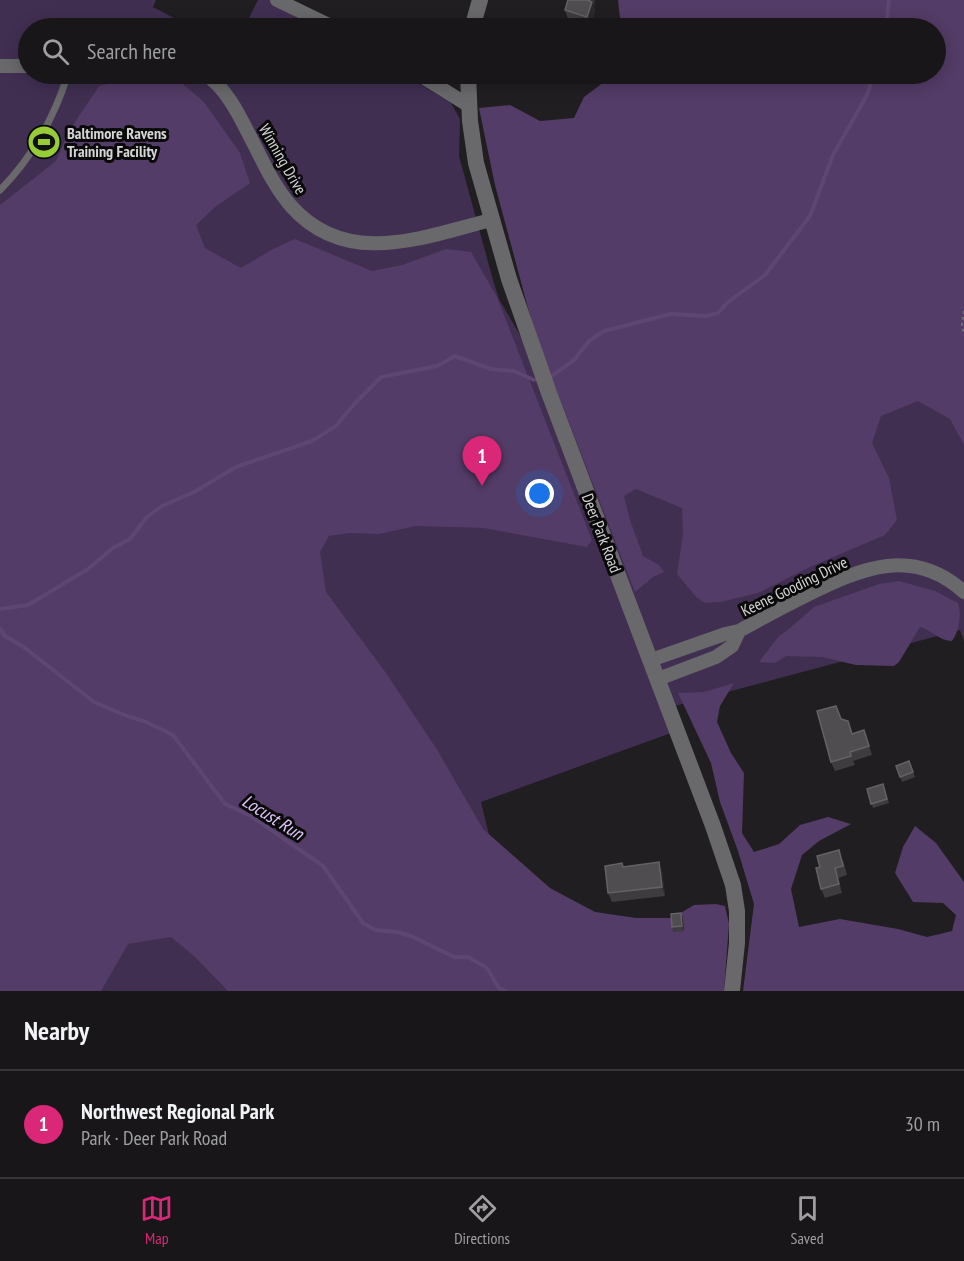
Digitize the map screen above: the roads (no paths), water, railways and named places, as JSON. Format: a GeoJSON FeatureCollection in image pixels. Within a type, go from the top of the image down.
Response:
{"type":"FeatureCollection","features":[{"type":"Feature","properties":{"kind":"street"},"geometry":{"type":"LineString","coordinates":[[277,0],[314,18]]}},
{"type":"Feature","properties":{"kind":"street"},"geometry":{"type":"LineString","coordinates":[[475,18],[480,0]]}},
{"type":"Feature","properties":{"kind":"street"},"geometry":{"type":"LineString","coordinates":[[0,66],[18,66]]}},
{"type":"Feature","properties":{"kind":"street","name":"Winning Drive"},"geometry":{"type":"LineString","coordinates":[[216,84],[224,91],[237,112],[281,194],[301,217],[326,234],[357,244],[390,244],[491,220]]}},
{"type":"Feature","properties":{"kind":"street"},"geometry":{"type":"LineString","coordinates":[[434,84],[468,105]]}},
{"type":"Feature","properties":{"kind":"street","name":"Deer Park Road"},"geometry":{"type":"LineString","coordinates":[[468,84],[473,150],[491,220],[537,361],[713,826],[732,885],[738,926],[732,991]]}},
{"type":"Feature","properties":{"kind":"street","name":"Keene Gooding Drive"},"geometry":{"type":"LineString","coordinates":[[651,660],[725,634],[739,632],[839,580],[868,568],[909,566],[923,569],[949,580],[964,592]]}},
{"type":"Feature","properties":{"kind":"street","name":"Keene Gooding Drive"},"geometry":{"type":"LineString","coordinates":[[658,679],[716,657],[732,646],[739,632]]}},
{"type":"Feature","properties":{"kind":"lane"},"geometry":{"type":"LineString","coordinates":[[0,190],[34,151],[50,120],[64,84]]}},
{"type":"Feature","properties":{"kind":"waterway"},"geometry":{"type":"LineString","coordinates":[[887,18],[889,0]]}},
{"type":"Feature","properties":{"kind":"waterway"},"geometry":{"type":"LineString","coordinates":[[552,376],[574,360],[590,340],[604,331],[671,314],[706,316],[718,313],[728,302],[765,275],[810,216],[833,155],[867,95],[871,84]]}},
{"type":"Feature","properties":{"kind":"waterway"},"geometry":{"type":"LineString","coordinates":[[0,609],[28,605],[88,569],[113,548],[130,539],[147,517],[162,506],[194,492],[236,467],[312,441],[336,426],[381,377],[437,366],[455,356],[491,369],[514,371],[534,380]]}},
{"type":"Feature","properties":{"kind":"waterway","name":"Locust Run"},"geometry":{"type":"LineString","coordinates":[[0,629],[5,636],[25,648],[94,702],[173,735],[225,804],[251,816],[323,866],[363,923],[375,930],[398,932],[413,937],[454,957],[468,957],[487,968],[499,988],[506,991]]}},
{"type":"Feature","properties":{"kind":"place","name":"Baltimore Ravens Training Facility"},"geometry":{"type":"Point","coordinates":[44,142]}},
{"type":"Feature","properties":{"kind":"place","name":"Northwest Regional Park"},"geometry":{"type":"Point","coordinates":[482,486]}}]}
